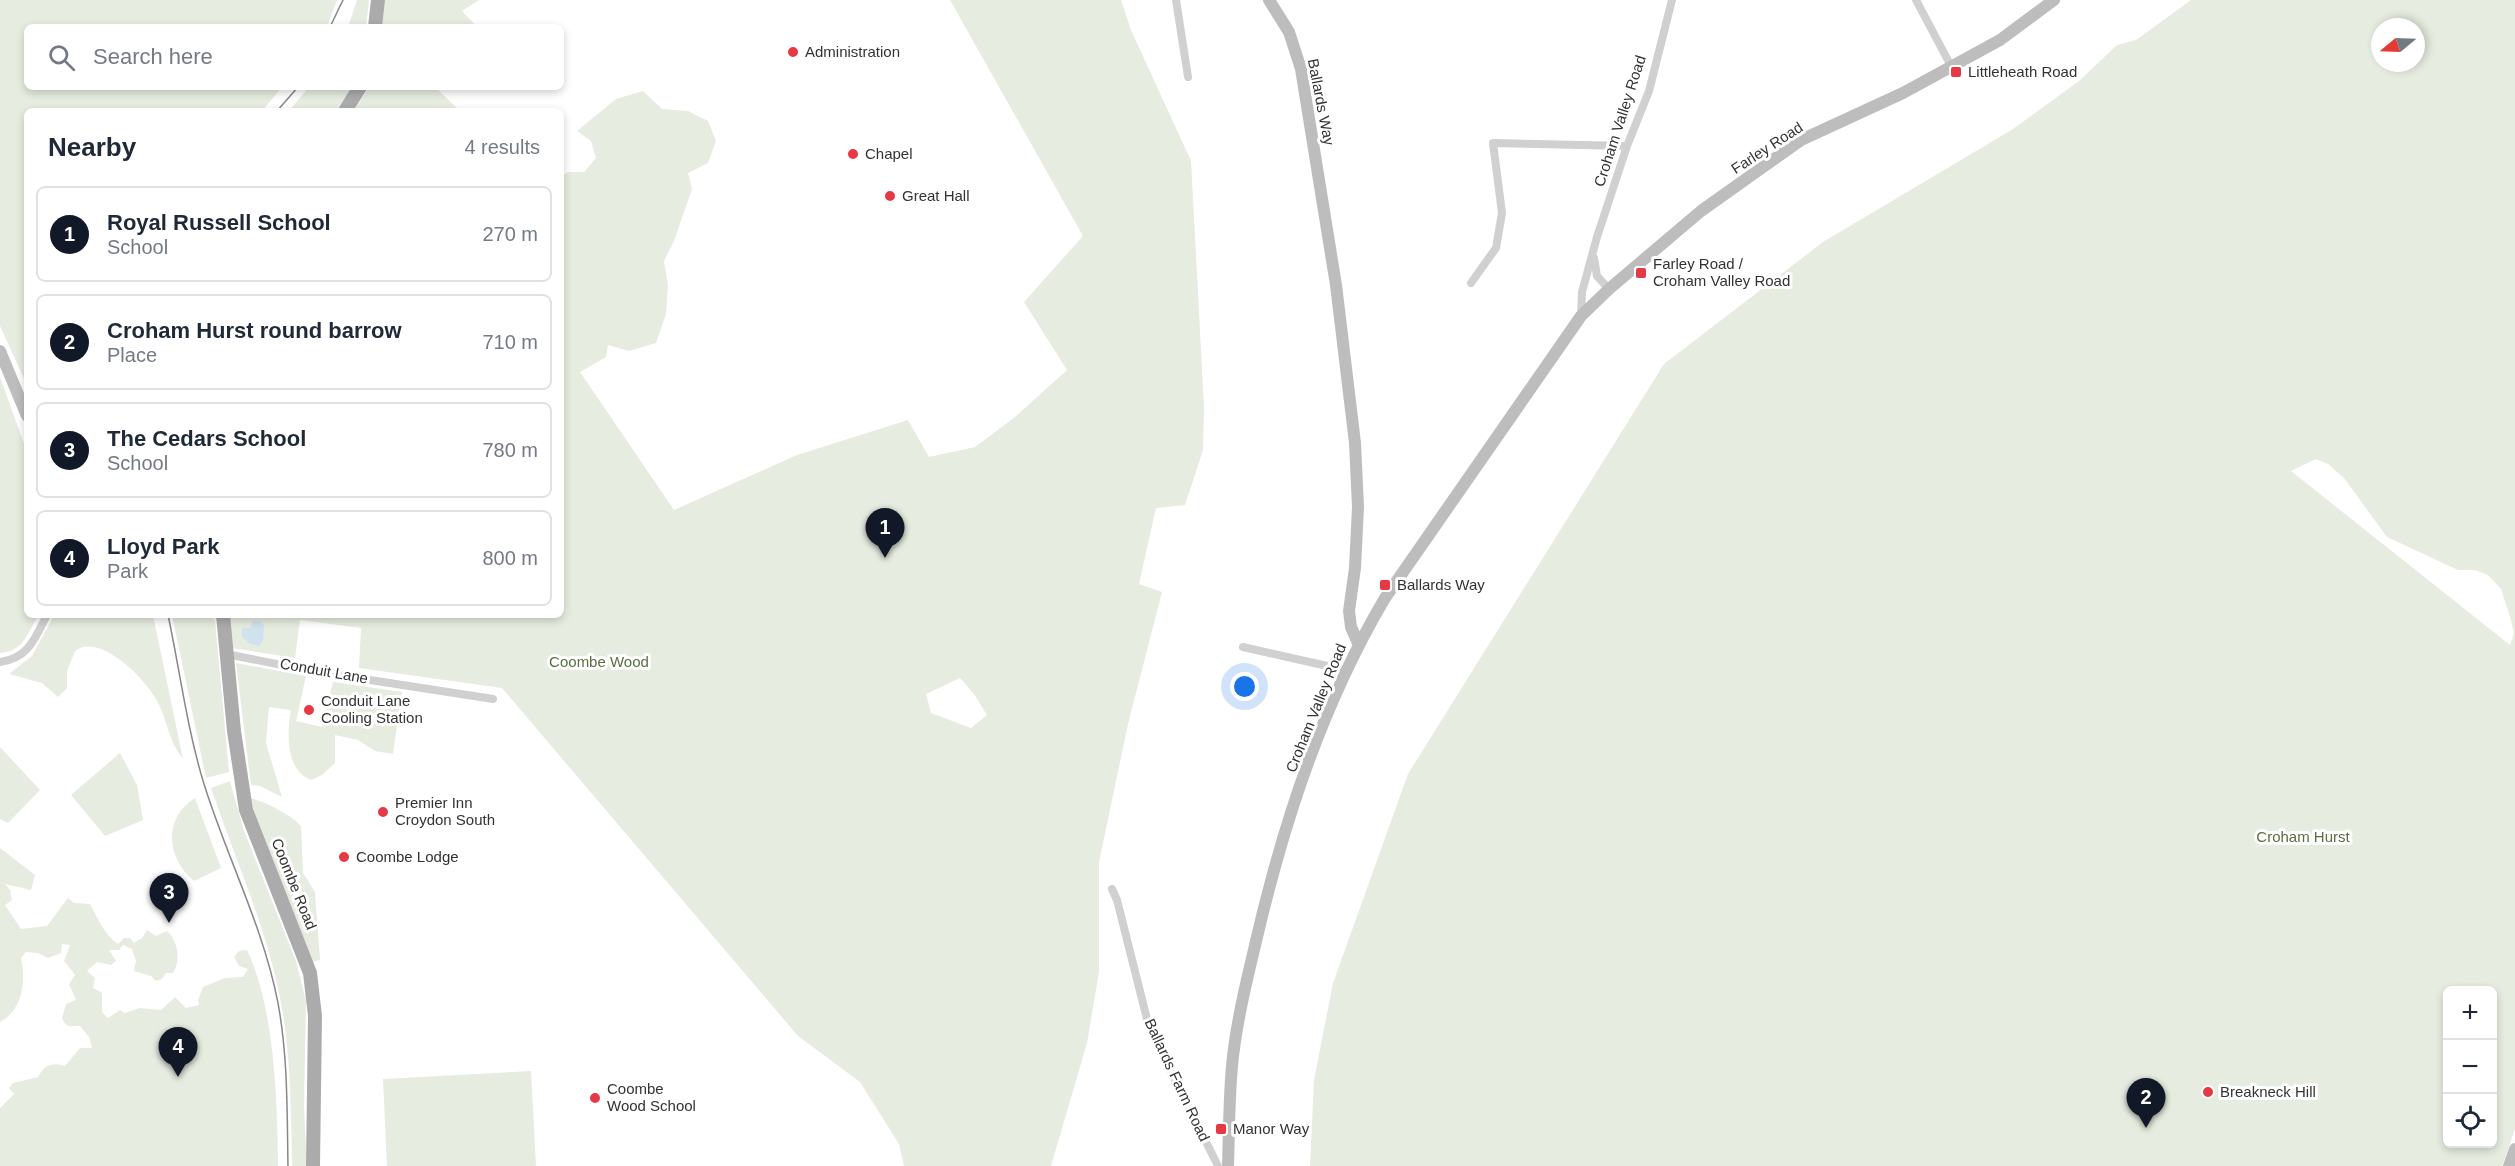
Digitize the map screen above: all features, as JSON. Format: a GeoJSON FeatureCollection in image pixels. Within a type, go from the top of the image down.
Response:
{"type":"FeatureCollection","features":[{"type":"Feature","properties":{"kind":"main road"},"geometry":{"type":"LineString","coordinates":[[375,24],[378,0]]}},
{"type":"Feature","properties":{"kind":"main road"},"geometry":{"type":"LineString","coordinates":[[347,108],[358,90]]}},
{"type":"Feature","properties":{"kind":"main road","name":"Coombe Road"},"geometry":{"type":"LineString","coordinates":[[223,618],[246,810],[310,973],[315,1035],[313,1166]]}},
{"type":"Feature","properties":{"kind":"street"},"geometry":{"type":"LineString","coordinates":[[1176,0],[1188,77]]}},
{"type":"Feature","properties":{"kind":"street","name":"Croham Valley Road"},"geometry":{"type":"LineString","coordinates":[[1228,1166],[1232,1065],[1248,977],[1264,908],[1296,798],[1345,670],[1359,643],[1437,521],[1581,316],[1582,292],[1627,146],[1649,91],[1672,0]]}},
{"type":"Feature","properties":{"kind":"street"},"geometry":{"type":"LineString","coordinates":[[1916,0],[1952,66]]}},
{"type":"Feature","properties":{"kind":"street","name":"Farley Road"},"geometry":{"type":"LineString","coordinates":[[1581,316],[1701,211],[1801,141],[1903,93],[2000,40],[2054,0]]}},
{"type":"Feature","properties":{"kind":"street","name":"Ballards Way"},"geometry":{"type":"LineString","coordinates":[[1272,2],[1289,32],[1301,69],[1336,285],[1355,443],[1358,507],[1355,568],[1349,611],[1351,627],[1359,643]]}},
{"type":"Feature","properties":{"kind":"street"},"geometry":{"type":"LineString","coordinates":[[1471,283],[1496,248],[1502,213],[1493,143],[1627,146]]}},
{"type":"Feature","properties":{"kind":"street"},"geometry":{"type":"LineString","coordinates":[[1594,251],[1595,270],[1609,290]]}},
{"type":"Feature","properties":{"kind":"street"},"geometry":{"type":"LineString","coordinates":[[0,351],[24,409]]}},
{"type":"Feature","properties":{"kind":"street"},"geometry":{"type":"LineString","coordinates":[[0,662],[12,660],[27,653],[45,618]]}},
{"type":"Feature","properties":{"kind":"street"},"geometry":{"type":"LineString","coordinates":[[1243,647],[1345,670]]}},
{"type":"Feature","properties":{"kind":"street","name":"Conduit Lane"},"geometry":{"type":"LineString","coordinates":[[226,654],[312,671],[493,699]]}},
{"type":"Feature","properties":{"kind":"street","name":"Ballards Farm Road"},"geometry":{"type":"LineString","coordinates":[[1112,889],[1117,900],[1149,1027],[1218,1166]]}},
{"type":"Feature","properties":{"kind":"street"},"geometry":{"type":"LineString","coordinates":[[2509,1166],[2515,1149]]}},
{"type":"Feature","properties":{"kind":"green space"},"geometry":{"type":"Polygon","coordinates":[[[0,0],[337,0],[328,24],[24,24],[24,90],[280,90],[264,108],[24,108],[24,378],[0,326],[0,0]]]}},
{"type":"Feature","properties":{"kind":"green space"},"geometry":{"type":"Polygon","coordinates":[[[357,0],[369,0],[366,24],[349,24],[357,0]]]}},
{"type":"Feature","properties":{"kind":"green space"},"geometry":{"type":"Polygon","coordinates":[[[385,0],[479,0],[462,11],[474,24],[382,24],[385,0]]]}},
{"type":"Feature","properties":{"kind":"green space","name":"Coombe Wood"},"geometry":{"type":"Polygon","coordinates":[[[950,0],[1121,0],[1131,30],[1191,161],[1204,407],[1203,450],[1185,505],[1156,508],[1139,584],[1162,592],[1128,724],[1099,862],[1099,972],[1087,1043],[1051,1166],[904,1166],[899,1144],[860,1082],[798,1036],[502,688],[359,668],[361,628],[300,620],[295,658],[232,648],[228,618],[564,618],[564,174],[568,172],[584,172],[596,158],[591,141],[577,131],[616,99],[643,91],[662,109],[688,111],[708,121],[716,141],[708,163],[688,173],[692,189],[674,241],[664,261],[668,285],[666,314],[656,343],[629,351],[608,345],[606,357],[580,372],[674,510],[797,455],[908,420],[929,457],[975,447],[1015,417],[1067,370],[1024,302],[1083,236],[950,0]],[[960,678],[926,694],[931,713],[971,728],[987,715],[974,694],[960,678]]]}},
{"type":"Feature","properties":{"kind":"green space","name":"Croham Hurst"},"geometry":{"type":"Polygon","coordinates":[[[2191,0],[2515,0],[2515,1129],[2502,1166],[1310,1166],[1314,1080],[1333,983],[1408,774],[1664,364],[1823,242],[2013,129],[2079,81],[2117,45],[2136,40],[2191,0]],[[2316,459],[2291,471],[2510,645],[2514,633],[2509,613],[2501,589],[2488,575],[2475,570],[2458,570],[2387,537],[2344,478],[2328,464],[2316,459]]]}},
{"type":"Feature","properties":{"kind":"green space"},"geometry":{"type":"Polygon","coordinates":[[[306,90],[352,90],[337,108],[292,108],[306,90]]]}},
{"type":"Feature","properties":{"kind":"green space"},"geometry":{"type":"Polygon","coordinates":[[[367,90],[438,90],[457,108],[356,108],[367,90]]]}},
{"type":"Feature","properties":{"kind":"green space"},"geometry":{"type":"Polygon","coordinates":[[[0,377],[24,444],[24,618],[36,618],[28,635],[19,645],[8,652],[0,653],[0,377]]]}},
{"type":"Feature","properties":{"kind":"green space"},"geometry":{"type":"Polygon","coordinates":[[[52,618],[154,618],[183,759],[174,744],[156,699],[142,680],[120,660],[97,648],[85,647],[75,651],[67,671],[67,688],[58,697],[42,683],[9,674],[32,656],[52,618]]]}},
{"type":"Feature","properties":{"kind":"green space"},"geometry":{"type":"Polygon","coordinates":[[[173,618],[212,618],[215,620],[229,772],[206,778],[173,618]]]}},
{"type":"Feature","properties":{"kind":"green space"},"geometry":{"type":"Polygon","coordinates":[[[236,663],[306,676],[296,721],[322,727],[333,682],[402,692],[393,754],[375,751],[358,740],[335,735],[335,763],[322,775],[311,780],[296,768],[292,759],[289,739],[291,710],[269,707],[266,743],[282,797],[260,786],[251,785],[236,663]]]}},
{"type":"Feature","properties":{"kind":"green space"},"geometry":{"type":"Polygon","coordinates":[[[0,747],[40,790],[8,823],[0,819],[0,747]]]}},
{"type":"Feature","properties":{"kind":"green space"},"geometry":{"type":"Polygon","coordinates":[[[120,753],[137,785],[143,820],[105,836],[71,795],[120,753]]]}},
{"type":"Feature","properties":{"kind":"green space"},"geometry":{"type":"Polygon","coordinates":[[[230,781],[244,831],[296,961],[306,1001],[304,1108],[307,1166],[292,1166],[286,1038],[271,960],[253,902],[211,788],[230,781]]]}},
{"type":"Feature","properties":{"kind":"green space"},"geometry":{"type":"Polygon","coordinates":[[[195,798],[221,868],[194,881],[178,861],[172,838],[177,816],[195,798]]]}},
{"type":"Feature","properties":{"kind":"green space"},"geometry":{"type":"Polygon","coordinates":[[[249,798],[277,809],[301,826],[303,873],[315,892],[320,960],[312,962],[249,798]]]}},
{"type":"Feature","properties":{"kind":"green space"},"geometry":{"type":"Polygon","coordinates":[[[0,848],[35,875],[31,890],[5,884],[10,890],[12,900],[5,905],[21,929],[47,926],[68,898],[74,903],[90,904],[105,931],[118,944],[124,938],[130,938],[134,943],[142,938],[147,930],[156,936],[167,931],[171,935],[176,945],[177,962],[173,973],[166,973],[162,979],[156,981],[151,976],[134,971],[136,961],[132,949],[123,945],[119,950],[109,950],[116,961],[111,965],[97,962],[87,971],[95,978],[93,988],[102,993],[102,1012],[108,1018],[120,1010],[125,1013],[140,1008],[161,1010],[175,997],[186,1008],[199,1005],[198,1000],[203,987],[225,978],[243,977],[248,969],[239,966],[234,957],[239,951],[247,950],[264,1000],[269,1027],[277,1112],[278,1166],[0,1166],[0,1108],[14,1094],[9,1088],[13,1083],[38,1077],[49,1066],[56,1064],[65,1066],[80,1048],[92,1048],[89,1037],[80,1026],[67,1025],[62,1018],[66,1004],[76,1000],[69,984],[75,975],[64,961],[70,945],[62,944],[61,953],[48,958],[38,953],[26,952],[21,958],[23,985],[21,994],[14,1010],[0,1022],[0,848]]]}},
{"type":"Feature","properties":{"kind":"green space"},"geometry":{"type":"Polygon","coordinates":[[[531,1071],[536,1166],[387,1166],[383,1079],[531,1071]]]}},
{"type":"Feature","properties":{"kind":"water"},"geometry":{"type":"Polygon","coordinates":[[[253,621],[260,621],[264,625],[263,640],[259,646],[251,644],[242,637],[242,628],[250,628],[253,621]]]}},
{"type":"Feature","properties":{"kind":"tram line"},"geometry":{"type":"LineString","coordinates":[[331,24],[343,0]]}},
{"type":"Feature","properties":{"kind":"tram line"},"geometry":{"type":"LineString","coordinates":[[280,108],[295,90]]}},
{"type":"Feature","properties":{"kind":"tram line"},"geometry":{"type":"LineString","coordinates":[[169,618],[198,763],[213,811],[254,919],[278,1003],[285,1064],[288,1166]]}},
{"type":"Feature","properties":{"kind":"place","name":"Administration"},"geometry":{"type":"Point","coordinates":[793,52]}},
{"type":"Feature","properties":{"kind":"place","name":"Littleheath Road"},"geometry":{"type":"Point","coordinates":[1956,72]}},
{"type":"Feature","properties":{"kind":"place","name":"Chapel"},"geometry":{"type":"Point","coordinates":[853,154]}},
{"type":"Feature","properties":{"kind":"place","name":"Great Hall"},"geometry":{"type":"Point","coordinates":[890,196]}},
{"type":"Feature","properties":{"kind":"place","name":"Farley Road / Croham Valley Road"},"geometry":{"type":"Point","coordinates":[1641,273]}},
{"type":"Feature","properties":{"kind":"place","name":"Royal Russell School"},"geometry":{"type":"Point","coordinates":[885,558]}},
{"type":"Feature","properties":{"kind":"place","name":"Ballards Way"},"geometry":{"type":"Point","coordinates":[1385,585]}},
{"type":"Feature","properties":{"kind":"place","name":"Conduit Lane Cooling Station"},"geometry":{"type":"Point","coordinates":[309,710]}},
{"type":"Feature","properties":{"kind":"place","name":"Premier Inn Croydon South"},"geometry":{"type":"Point","coordinates":[383,812]}},
{"type":"Feature","properties":{"kind":"place","name":"Coombe Lodge"},"geometry":{"type":"Point","coordinates":[344,857]}},
{"type":"Feature","properties":{"kind":"place","name":"The Cedars School"},"geometry":{"type":"Point","coordinates":[169,923]}},
{"type":"Feature","properties":{"kind":"place","name":"Lloyd Park"},"geometry":{"type":"Point","coordinates":[178,1077]}},
{"type":"Feature","properties":{"kind":"place","name":"Breakneck Hill"},"geometry":{"type":"Point","coordinates":[2208,1092]}},
{"type":"Feature","properties":{"kind":"place","name":"Coombe Wood School"},"geometry":{"type":"Point","coordinates":[595,1098]}},
{"type":"Feature","properties":{"kind":"place","name":"Croham Hurst round barrow"},"geometry":{"type":"Point","coordinates":[2146,1128]}},
{"type":"Feature","properties":{"kind":"place","name":"Manor Way"},"geometry":{"type":"Point","coordinates":[1221,1129]}}]}
